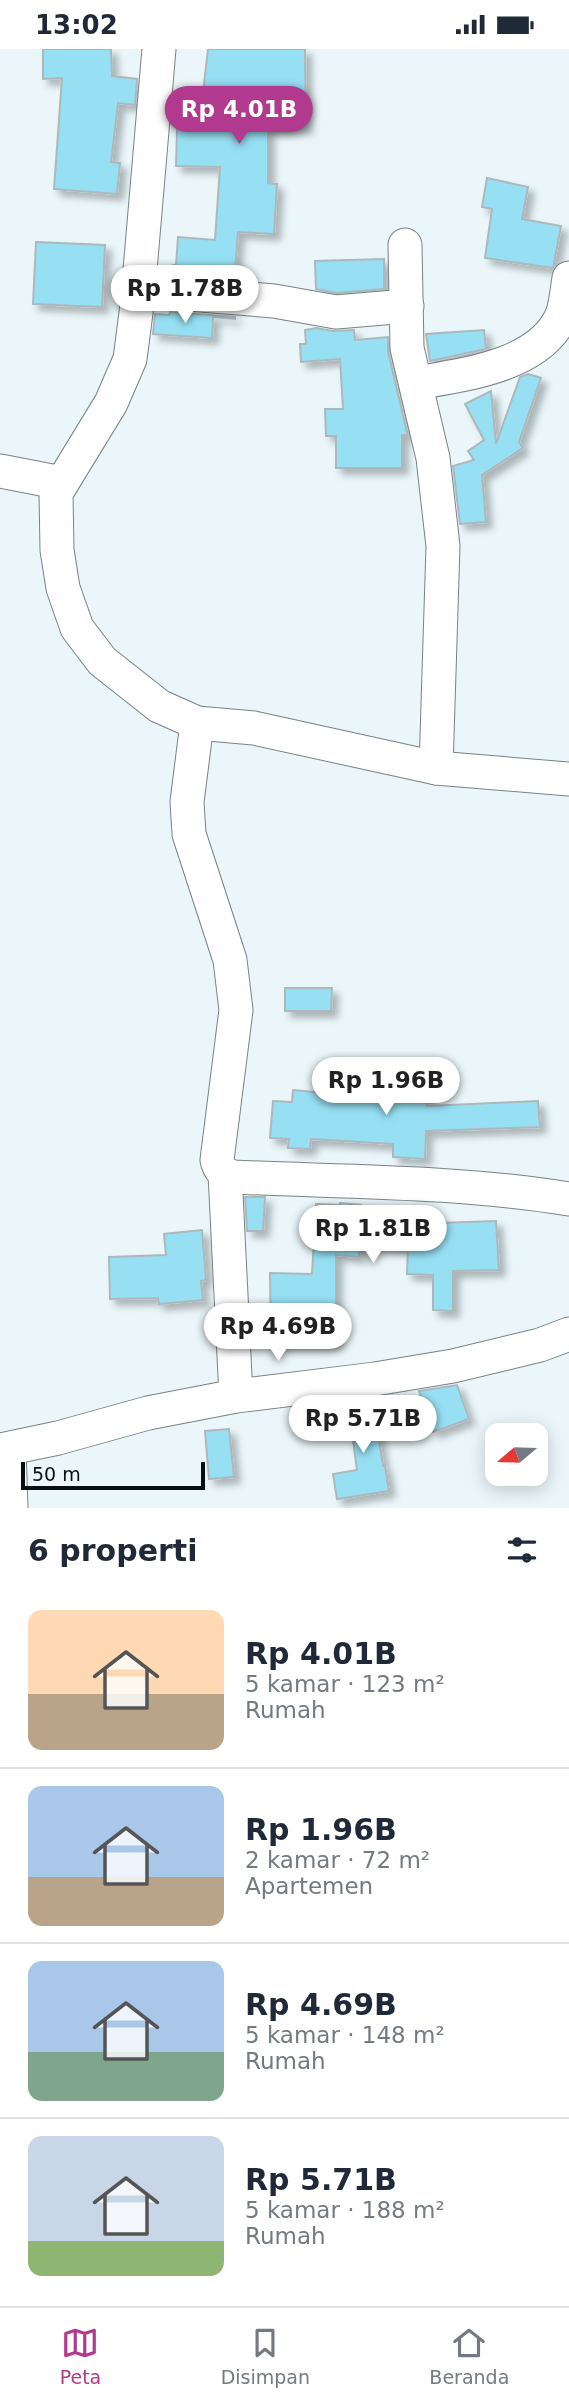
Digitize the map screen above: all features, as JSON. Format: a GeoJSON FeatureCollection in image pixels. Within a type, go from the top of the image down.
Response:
{"type":"FeatureCollection","features":[{"type":"Feature","properties":{"kind":"street"},"geometry":{"type":"LineString","coordinates":[[159,49],[130,359],[111,403],[56,493],[57,550],[63,588],[77,628],[103,661],[159,706],[197,723],[254,728],[436,768],[569,779]]}},
{"type":"Feature","properties":{"kind":"street"},"geometry":{"type":"LineString","coordinates":[[405,245],[407,348],[433,458],[443,546],[436,768]]}},
{"type":"Feature","properties":{"kind":"street"},"geometry":{"type":"LineString","coordinates":[[416,383],[482,371],[525,353],[548,335],[562,315],[569,278]]}},
{"type":"Feature","properties":{"kind":"street"},"geometry":{"type":"LineString","coordinates":[[138,290],[274,301],[336,312],[407,306]]}},
{"type":"Feature","properties":{"kind":"street"},"geometry":{"type":"LineString","coordinates":[[0,471],[62,483]]}},
{"type":"Feature","properties":{"kind":"street"},"geometry":{"type":"LineString","coordinates":[[197,723],[187,802],[189,834],[230,960],[236,1010],[216,1160],[219,1167],[225,1174],[233,1177],[475,1188],[569,1199]]}},
{"type":"Feature","properties":{"kind":"street"},"geometry":{"type":"LineString","coordinates":[[225,1174],[236,1396]]}},
{"type":"Feature","properties":{"kind":"street"},"geometry":{"type":"LineString","coordinates":[[11,1508],[5,1450],[58,1439],[148,1413],[236,1396],[375,1379],[453,1366],[540,1345],[569,1334]]}},
{"type":"Feature","properties":{"kind":"building"},"geometry":{"type":"Polygon","coordinates":[[[43,49],[111,49],[112,76],[137,79],[135,105],[118,103],[111,162],[120,163],[117,194],[54,189],[62,78],[43,79],[43,49]]]}},
{"type":"Feature","properties":{"kind":"building"},"geometry":{"type":"Polygon","coordinates":[[[208,49],[305,49],[306,128],[268,128],[268,183],[277,184],[274,234],[238,232],[235,270],[237,279],[173,273],[178,237],[215,240],[220,167],[176,166],[177,128],[190,128],[193,92],[203,93],[208,49]]]}},
{"type":"Feature","properties":{"kind":"building"},"geometry":{"type":"Polygon","coordinates":[[[487,178],[528,187],[522,219],[561,226],[553,268],[485,258],[492,209],[482,207],[487,178]]]}},
{"type":"Feature","properties":{"kind":"building"},"geometry":{"type":"Polygon","coordinates":[[[36,242],[105,245],[102,307],[33,304],[36,242]]]}},
{"type":"Feature","properties":{"kind":"building"},"geometry":{"type":"Polygon","coordinates":[[[384,259],[384,289],[337,293],[316,289],[315,261],[384,259]]]}},
{"type":"Feature","properties":{"kind":"building"},"geometry":{"type":"Polygon","coordinates":[[[170,312],[235,319],[213,317],[212,338],[153,334],[155,314],[169,315],[170,312]]]}},
{"type":"Feature","properties":{"kind":"building"},"geometry":{"type":"Polygon","coordinates":[[[316,328],[333,331],[354,330],[355,340],[388,337],[388,352],[407,432],[407,435],[402,435],[402,468],[336,468],[336,436],[326,436],[325,409],[343,409],[340,359],[301,362],[300,344],[306,344],[305,330],[316,328]]]}},
{"type":"Feature","properties":{"kind":"building"},"geometry":{"type":"Polygon","coordinates":[[[484,330],[486,349],[430,361],[426,334],[484,330]]]}},
{"type":"Feature","properties":{"kind":"building"},"geometry":{"type":"Polygon","coordinates":[[[528,374],[541,378],[519,442],[523,448],[482,475],[486,522],[460,524],[453,466],[474,460],[468,451],[484,440],[465,404],[491,391],[496,444],[520,377],[528,374]]]}},
{"type":"Feature","properties":{"kind":"building"},"geometry":{"type":"Polygon","coordinates":[[[285,988],[332,988],[331,1011],[285,1011],[285,988]]]}},
{"type":"Feature","properties":{"kind":"building"},"geometry":{"type":"Polygon","coordinates":[[[326,1080],[363,1082],[363,1085],[392,1087],[392,1093],[428,1095],[427,1106],[538,1101],[540,1127],[426,1131],[425,1159],[393,1157],[393,1144],[311,1139],[310,1149],[288,1148],[289,1139],[270,1138],[273,1101],[292,1102],[293,1090],[325,1093],[326,1080]]]}},
{"type":"Feature","properties":{"kind":"building"},"geometry":{"type":"Polygon","coordinates":[[[245,1197],[265,1197],[263,1231],[247,1231],[245,1197]]]}},
{"type":"Feature","properties":{"kind":"building"},"geometry":{"type":"Polygon","coordinates":[[[316,1204],[361,1205],[361,1210],[390,1212],[390,1221],[496,1221],[499,1270],[453,1271],[453,1311],[433,1310],[433,1275],[407,1274],[408,1247],[359,1244],[359,1257],[336,1255],[336,1343],[271,1343],[270,1273],[312,1274],[316,1204]]]}},
{"type":"Feature","properties":{"kind":"building"},"geometry":{"type":"Polygon","coordinates":[[[202,1230],[206,1280],[201,1281],[203,1300],[159,1304],[158,1298],[110,1299],[109,1257],[166,1255],[164,1234],[202,1230]]]}},
{"type":"Feature","properties":{"kind":"building"},"geometry":{"type":"Polygon","coordinates":[[[457,1385],[469,1419],[433,1432],[419,1391],[457,1385]]]}},
{"type":"Feature","properties":{"kind":"building"},"geometry":{"type":"Polygon","coordinates":[[[373,1399],[389,1491],[337,1499],[333,1474],[357,1470],[348,1402],[373,1399]]]}},
{"type":"Feature","properties":{"kind":"building"},"geometry":{"type":"Polygon","coordinates":[[[229,1429],[234,1477],[209,1479],[205,1431],[229,1429]]]}}]}
